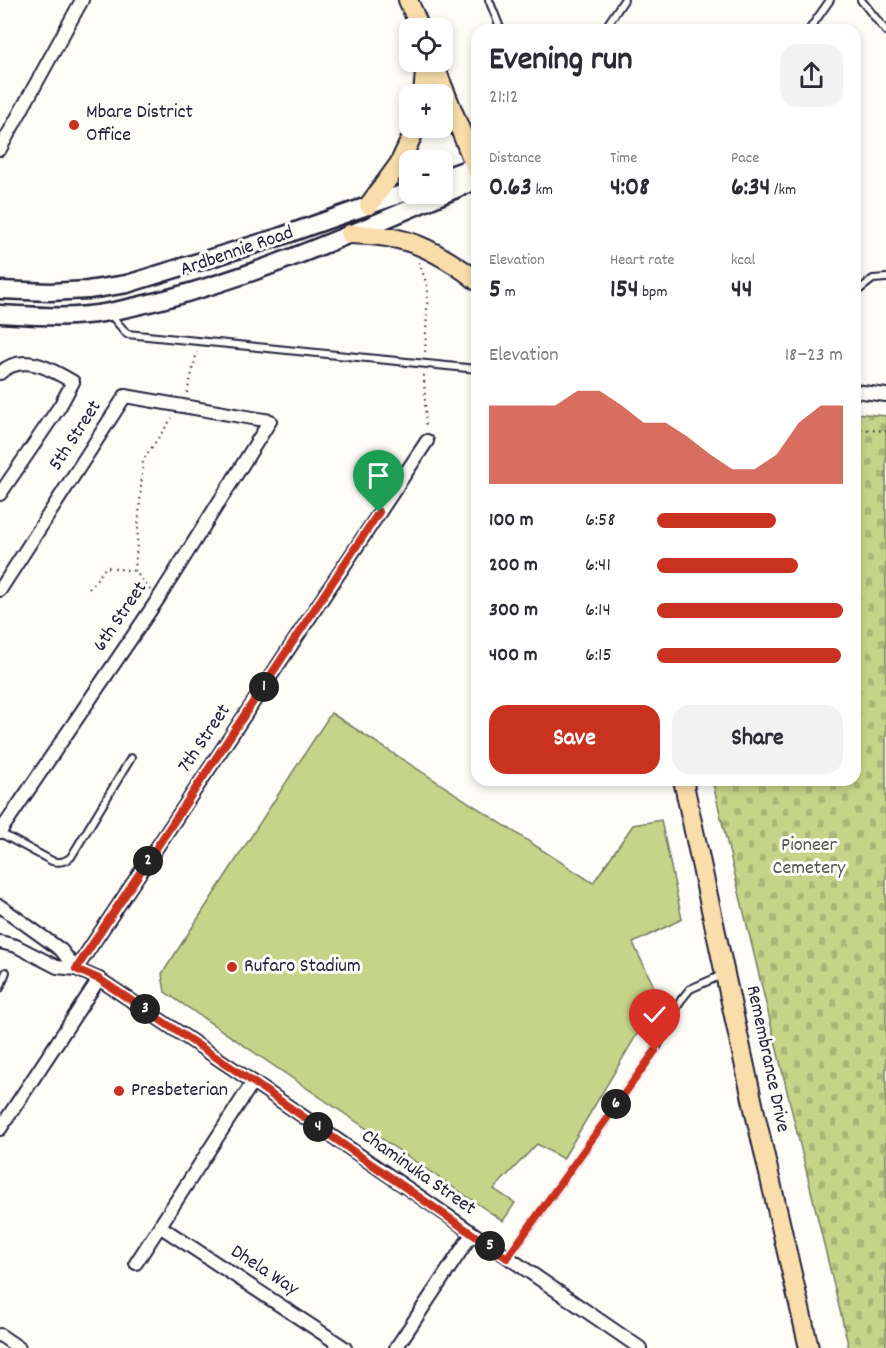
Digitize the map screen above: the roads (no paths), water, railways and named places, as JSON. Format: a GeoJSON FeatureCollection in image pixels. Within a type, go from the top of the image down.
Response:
{"type":"FeatureCollection","features":[{"type":"Feature","properties":{"kind":"main road"},"geometry":{"type":"LineString","coordinates":[[408,0],[416,18]]}},
{"type":"Feature","properties":{"kind":"main road"},"geometry":{"type":"LineString","coordinates":[[437,72],[471,156]]}},
{"type":"Feature","properties":{"kind":"main road"},"geometry":{"type":"LineString","coordinates":[[369,206],[399,164],[411,138]]}},
{"type":"Feature","properties":{"kind":"main road"},"geometry":{"type":"LineString","coordinates":[[453,176],[471,172]]}},
{"type":"Feature","properties":{"kind":"main road","name":"Ardbennie Road"},"geometry":{"type":"LineString","coordinates":[[0,314],[58,317],[108,312],[189,292],[287,259],[351,234],[471,174]]}},
{"type":"Feature","properties":{"kind":"main road","name":"Ardbennie Road"},"geometry":{"type":"LineString","coordinates":[[0,290],[50,292],[88,290],[127,284],[279,237],[399,194]]}},
{"type":"Feature","properties":{"kind":"main road"},"geometry":{"type":"LineString","coordinates":[[351,234],[387,237],[413,243],[471,276]]}},
{"type":"Feature","properties":{"kind":"main road","name":"Remembrance Drive"},"geometry":{"type":"LineString","coordinates":[[684,786],[806,1344]]}},
{"type":"Feature","properties":{"kind":"street"},"geometry":{"type":"LineString","coordinates":[[0,149],[82,0]]}},
{"type":"Feature","properties":{"kind":"street"},"geometry":{"type":"LineString","coordinates":[[0,373],[12,364],[20,363],[44,366],[73,382],[60,406],[0,494]]}},
{"type":"Feature","properties":{"kind":"street"},"geometry":{"type":"LineString","coordinates":[[861,392],[886,395]]}},
{"type":"Feature","properties":{"kind":"street","name":"5th Street"},"geometry":{"type":"LineString","coordinates":[[0,590],[125,396],[270,421]]}},
{"type":"Feature","properties":{"kind":"street","name":"6th Street"},"geometry":{"type":"LineString","coordinates":[[0,832],[158,599],[270,421]]}},
{"type":"Feature","properties":{"kind":"street","name":"7th Street"},"geometry":{"type":"LineString","coordinates":[[76,969],[427,441]]}},
{"type":"Feature","properties":{"kind":"street","name":"Chaminuka Street"},"geometry":{"type":"LineString","coordinates":[[0,906],[61,950],[76,969],[99,979],[253,1082],[640,1348]]}},
{"type":"Feature","properties":{"kind":"street"},"geometry":{"type":"LineString","coordinates":[[0,942],[16,946],[57,968],[76,969]]}},
{"type":"Feature","properties":{"kind":"street"},"geometry":{"type":"LineString","coordinates":[[0,1129],[99,979]]}},
{"type":"Feature","properties":{"kind":"street"},"geometry":{"type":"LineString","coordinates":[[136,1263],[253,1082]]}},
{"type":"Feature","properties":{"kind":"street","name":"Dhela Way"},"geometry":{"type":"LineString","coordinates":[[161,1227],[345,1348]]}},
{"type":"Feature","properties":{"kind":"street"},"geometry":{"type":"LineString","coordinates":[[396,1348],[472,1234]]}},
{"type":"Feature","properties":{"kind":"street"},"geometry":{"type":"LineString","coordinates":[[0,1335],[19,1348]]}},
{"type":"Feature","properties":{"kind":"lane"},"geometry":{"type":"LineString","coordinates":[[489,0],[499,24]]}},
{"type":"Feature","properties":{"kind":"lane"},"geometry":{"type":"LineString","coordinates":[[608,24],[624,0]]}},
{"type":"Feature","properties":{"kind":"lane"},"geometry":{"type":"LineString","coordinates":[[813,24],[830,0]]}},
{"type":"Feature","properties":{"kind":"lane"},"geometry":{"type":"LineString","coordinates":[[861,0],[886,31]]}},
{"type":"Feature","properties":{"kind":"lane"},"geometry":{"type":"LineString","coordinates":[[861,288],[873,279],[886,278]]}},
{"type":"Feature","properties":{"kind":"lane"},"geometry":{"type":"LineString","coordinates":[[108,312],[127,334],[471,368]]}},
{"type":"Feature","properties":{"kind":"lane"},"geometry":{"type":"LineString","coordinates":[[0,832],[52,861],[66,861],[71,857],[131,758]]}},
{"type":"Feature","properties":{"kind":"lane"},"geometry":{"type":"LineString","coordinates":[[0,988],[6,972]]}},
{"type":"Feature","properties":{"kind":"lane"},"geometry":{"type":"LineString","coordinates":[[507,1258],[655,1051],[681,1000],[690,989],[725,974]]}},
{"type":"Feature","properties":{"kind":"place","name":"Mbare District Office"},"geometry":{"type":"Point","coordinates":[74,125]}},
{"type":"Feature","properties":{"kind":"place","name":"Rufaro Stadium"},"geometry":{"type":"Point","coordinates":[232,967]}},
{"type":"Feature","properties":{"kind":"place","name":"Presbeterian"},"geometry":{"type":"Point","coordinates":[119,1091]}},
{"type":"Feature","properties":{"kind":"park label","name":"Pioneer Cemetery"},"geometry":{"type":"Point","coordinates":[809,858]}}]}
